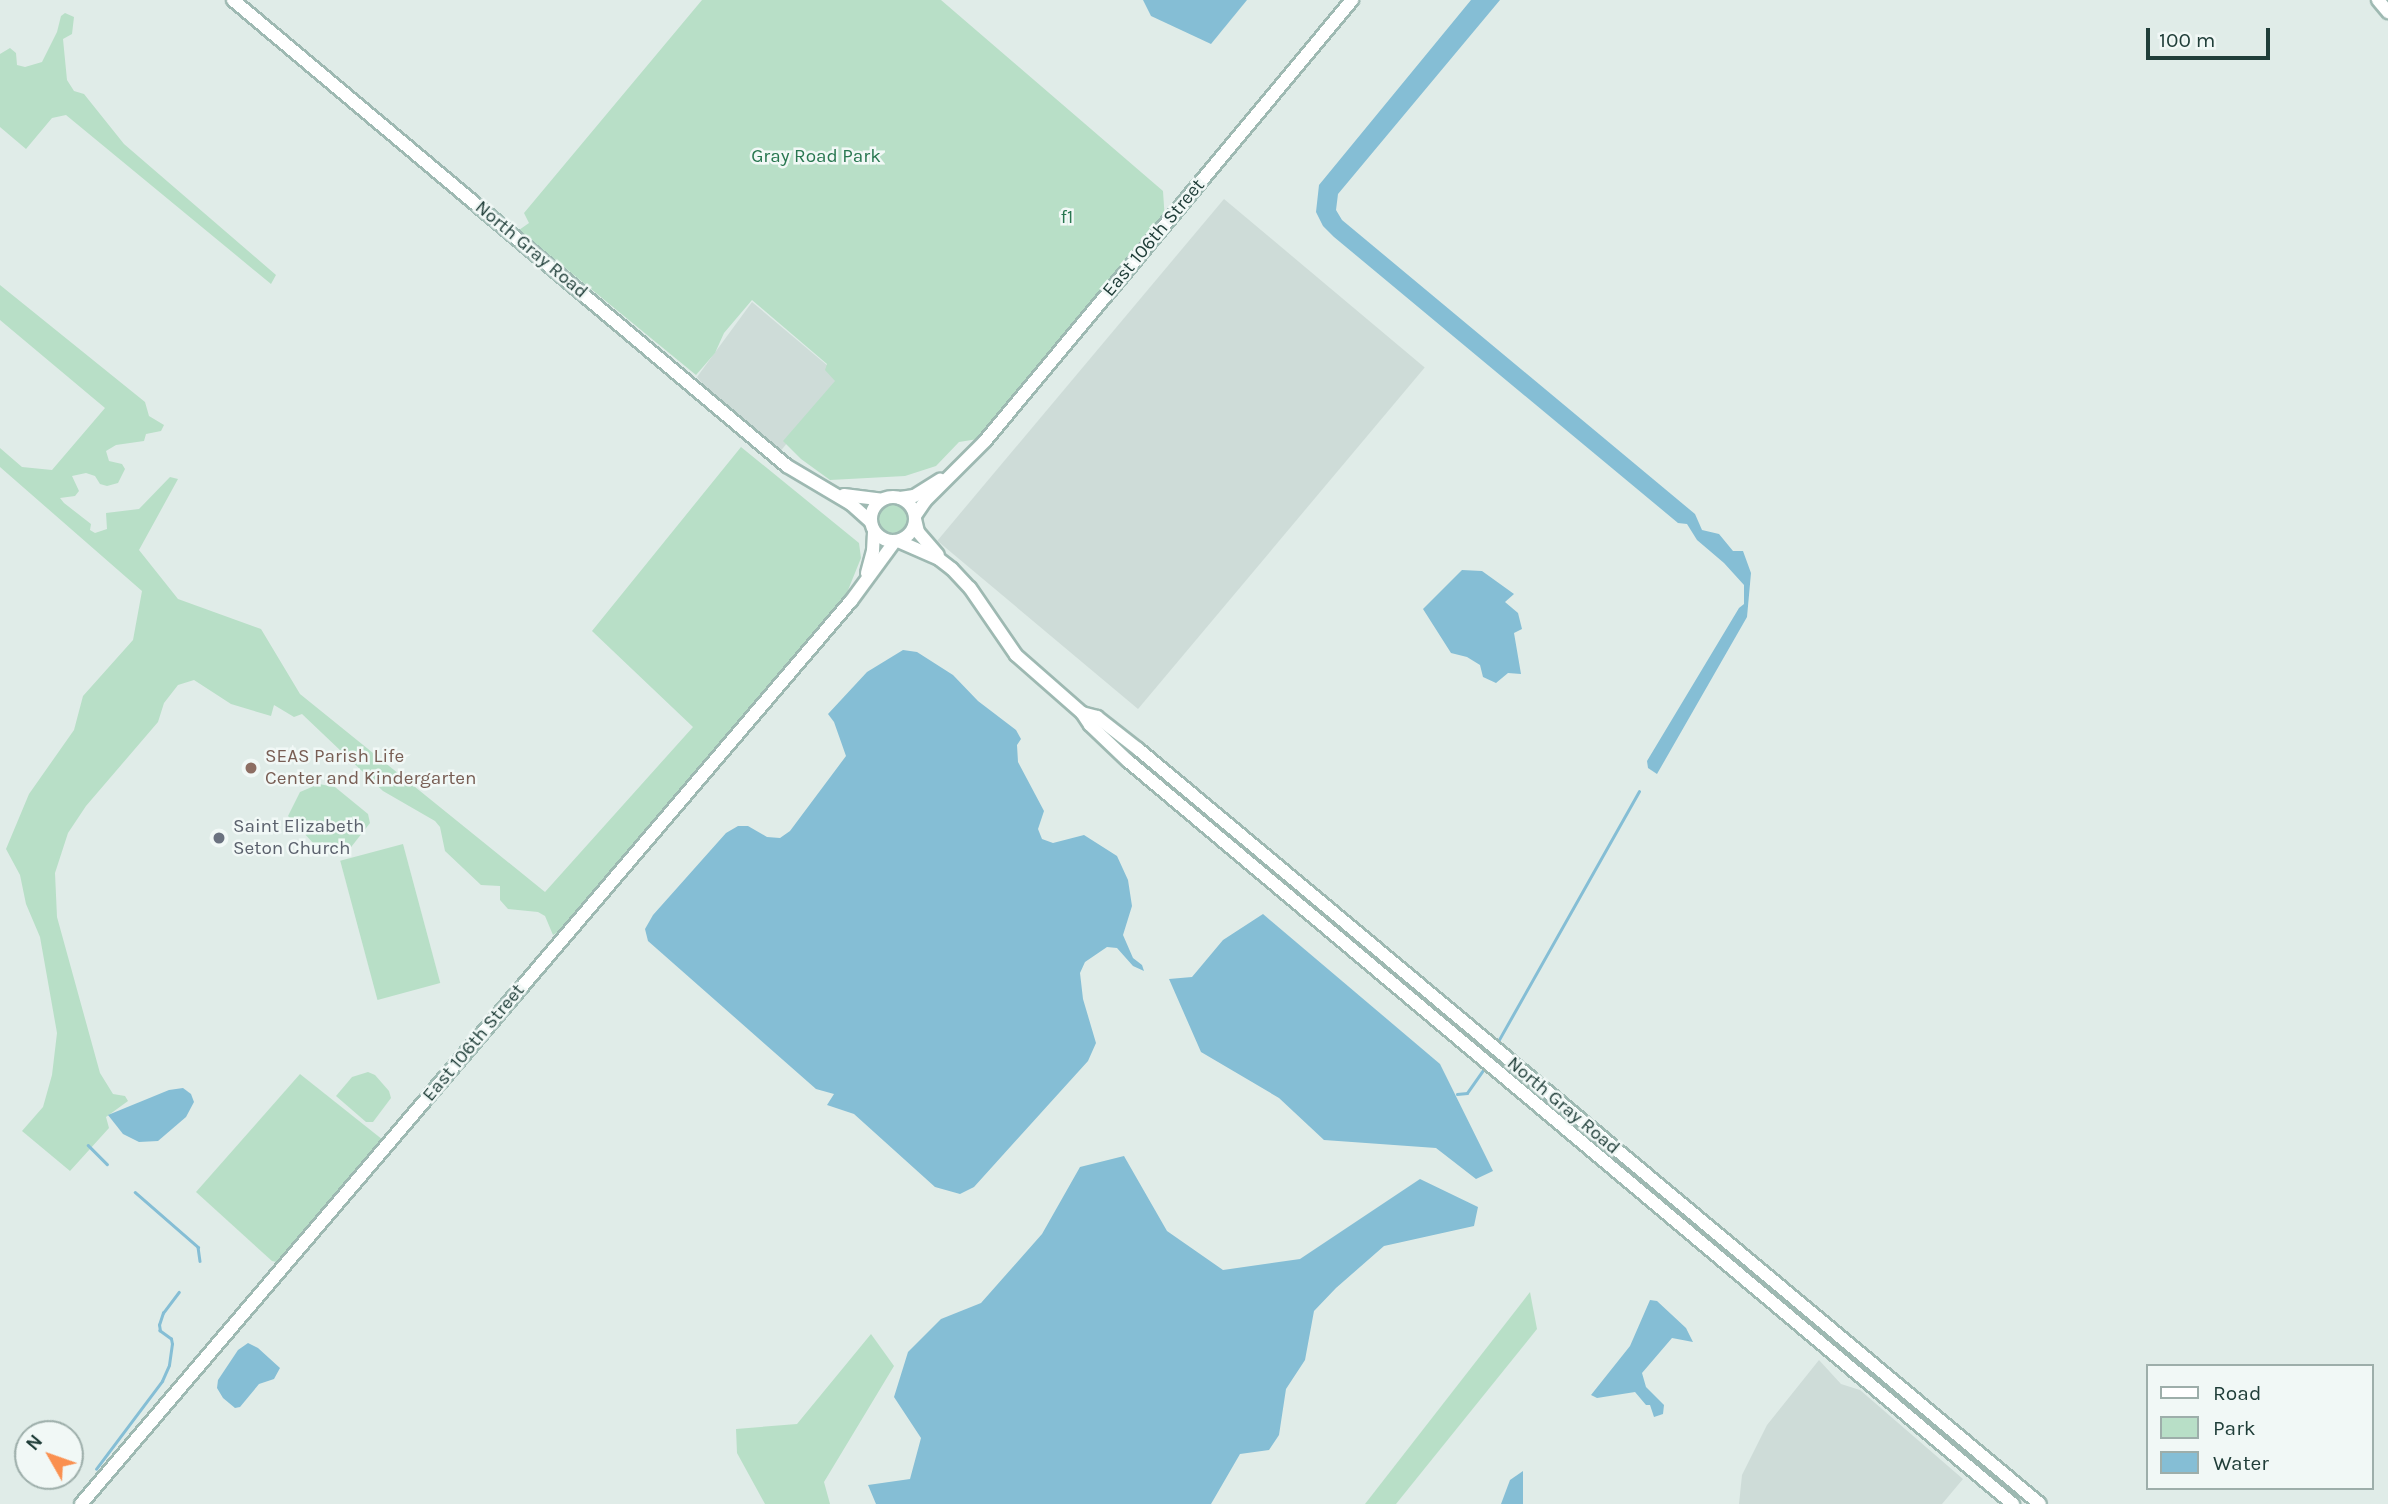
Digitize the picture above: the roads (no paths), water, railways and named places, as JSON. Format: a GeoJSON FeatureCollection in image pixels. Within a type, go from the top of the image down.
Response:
{"type":"FeatureCollection","features":[{"type":"Feature","properties":{"kind":"street","name":"North Gray Road"},"geometry":{"type":"LineString","coordinates":[[233,0],[787,466],[864,513],[873,526]]}},
{"type":"Feature","properties":{"kind":"street","name":"East 106th Street"},"geometry":{"type":"LineString","coordinates":[[915,518],[952,473],[985,441],[1352,0]]}},
{"type":"Feature","properties":{"kind":"street"},"geometry":{"type":"LineString","coordinates":[[2378,0],[2388,12]]}},
{"type":"Feature","properties":{"kind":"street","name":"East 106th Street"},"geometry":{"type":"LineString","coordinates":[[899,498],[914,496],[952,473]]}},
{"type":"Feature","properties":{"kind":"street","name":"North Gray Road"},"geometry":{"type":"LineString","coordinates":[[833,493],[864,500],[883,500]]}},
{"type":"Feature","properties":{"kind":"street"},"geometry":{"type":"LineString","coordinates":[[899,498],[908,503],[915,518],[908,535],[897,541],[881,538],[873,526],[873,509],[883,500],[899,498]]}},
{"type":"Feature","properties":{"kind":"street","name":"North Gray Road"},"geometry":{"type":"LineString","coordinates":[[915,518],[918,532],[939,559],[965,583],[1016,654],[1082,713],[1090,725],[1128,761],[2014,1504]]}},
{"type":"Feature","properties":{"kind":"street","name":"East 106th Street"},"geometry":{"type":"LineString","coordinates":[[865,580],[873,551],[873,526]]}},
{"type":"Feature","properties":{"kind":"street","name":"North Gray Road"},"geometry":{"type":"LineString","coordinates":[[897,541],[939,559]]}},
{"type":"Feature","properties":{"kind":"street","name":"East 106th Street"},"geometry":{"type":"LineString","coordinates":[[81,1504],[851,601],[897,541]]}},
{"type":"Feature","properties":{"kind":"street","name":"North Gray Road"},"geometry":{"type":"LineString","coordinates":[[1082,713],[1097,717],[1138,750],[2040,1504]]}},
{"type":"Feature","properties":{"kind":"water"},"geometry":{"type":"Polygon","coordinates":[[[1143,0],[1247,0],[1211,44],[1151,16],[1143,0]]]}},
{"type":"Feature","properties":{"kind":"water"},"geometry":{"type":"Polygon","coordinates":[[[1471,0],[1500,0],[1338,194],[1336,210],[1342,220],[1695,514],[1702,530],[1719,534],[1733,551],[1743,551],[1751,573],[1747,617],[1657,774],[1648,768],[1647,761],[1739,608],[1744,604],[1744,585],[1697,540],[1687,524],[1678,523],[1334,237],[1323,226],[1316,212],[1319,185],[1471,0]]]}},
{"type":"Feature","properties":{"kind":"water"},"geometry":{"type":"Polygon","coordinates":[[[1462,570],[1482,571],[1514,594],[1505,602],[1518,613],[1522,629],[1514,633],[1521,674],[1508,673],[1496,683],[1483,677],[1480,665],[1467,657],[1451,653],[1423,609],[1462,570]]]}},
{"type":"Feature","properties":{"kind":"water"},"geometry":{"type":"Polygon","coordinates":[[[903,650],[917,652],[953,675],[978,701],[1016,730],[1021,739],[1017,745],[1018,762],[1044,811],[1038,829],[1042,839],[1053,843],[1084,835],[1117,856],[1128,880],[1132,906],[1123,935],[1133,958],[1142,965],[1144,971],[1133,966],[1117,948],[1107,947],[1085,962],[1080,973],[1083,999],[1096,1043],[1088,1061],[974,1187],[960,1194],[935,1187],[854,1114],[827,1105],[834,1094],[816,1089],[648,941],[645,929],[653,915],[726,833],[738,826],[748,826],[767,837],[780,838],[790,831],[846,756],[834,722],[828,714],[867,672],[903,650]]]}},
{"type":"Feature","properties":{"kind":"water"},"geometry":{"type":"Polygon","coordinates":[[[1263,914],[1440,1064],[1493,1171],[1476,1179],[1436,1148],[1324,1140],[1279,1098],[1201,1052],[1169,979],[1192,977],[1223,940],[1263,914]]]}},
{"type":"Feature","properties":{"kind":"water"},"geometry":{"type":"Polygon","coordinates":[[[183,1088],[191,1094],[194,1102],[186,1117],[158,1141],[139,1142],[123,1134],[108,1115],[169,1090],[183,1088]]]}},
{"type":"Feature","properties":{"kind":"water"},"geometry":{"type":"Polygon","coordinates":[[[1124,1156],[1167,1231],[1223,1270],[1300,1259],[1420,1179],[1478,1207],[1474,1226],[1384,1246],[1314,1311],[1305,1360],[1286,1389],[1279,1435],[1269,1450],[1240,1454],[1211,1504],[876,1504],[868,1485],[910,1479],[921,1438],[894,1397],[908,1352],[941,1319],[981,1303],[1042,1234],[1080,1167],[1124,1156]]]}},
{"type":"Feature","properties":{"kind":"water"},"geometry":{"type":"Polygon","coordinates":[[[1650,1300],[1657,1301],[1686,1328],[1693,1342],[1672,1338],[1642,1373],[1646,1387],[1664,1405],[1663,1414],[1654,1417],[1650,1405],[1646,1405],[1635,1392],[1597,1398],[1591,1395],[1630,1346],[1650,1300]]]}},
{"type":"Feature","properties":{"kind":"water"},"geometry":{"type":"Polygon","coordinates":[[[248,1343],[258,1348],[280,1368],[274,1379],[259,1384],[240,1407],[235,1408],[223,1398],[217,1388],[218,1380],[238,1350],[248,1343]]]}},
{"type":"Feature","properties":{"kind":"water"},"geometry":{"type":"Polygon","coordinates":[[[1523,1471],[1523,1504],[1501,1504],[1510,1480],[1523,1471]]]}},
{"type":"Feature","properties":{"kind":"waterway"},"geometry":{"type":"LineString","coordinates":[[1496,1045],[1639,791]]}},
{"type":"Feature","properties":{"kind":"waterway"},"geometry":{"type":"LineString","coordinates":[[1457,1094],[1467,1093],[1485,1067]]}},
{"type":"Feature","properties":{"kind":"waterway"},"geometry":{"type":"LineString","coordinates":[[88,1145],[107,1164]]}},
{"type":"Feature","properties":{"kind":"waterway"},"geometry":{"type":"LineString","coordinates":[[135,1192],[198,1247],[200,1261]]}},
{"type":"Feature","properties":{"kind":"waterway"},"geometry":{"type":"LineString","coordinates":[[96,1469],[162,1381],[169,1365],[172,1344],[171,1339],[160,1331],[159,1325],[163,1313],[179,1292]]}},
{"type":"Feature","properties":{"kind":"place","name":"SEAS Parish Life Center and Kindergarten"},"geometry":{"type":"Point","coordinates":[251,768]}},
{"type":"Feature","properties":{"kind":"place","name":"Saint Elizabeth Seton Church"},"geometry":{"type":"Point","coordinates":[219,838]}},
{"type":"Feature","properties":{"kind":"park label","name":"Gray Road Park"},"geometry":{"type":"Point","coordinates":[816,157]}},
{"type":"Feature","properties":{"kind":"park label","name":"f1"},"geometry":{"type":"Point","coordinates":[1067,218]}}]}
